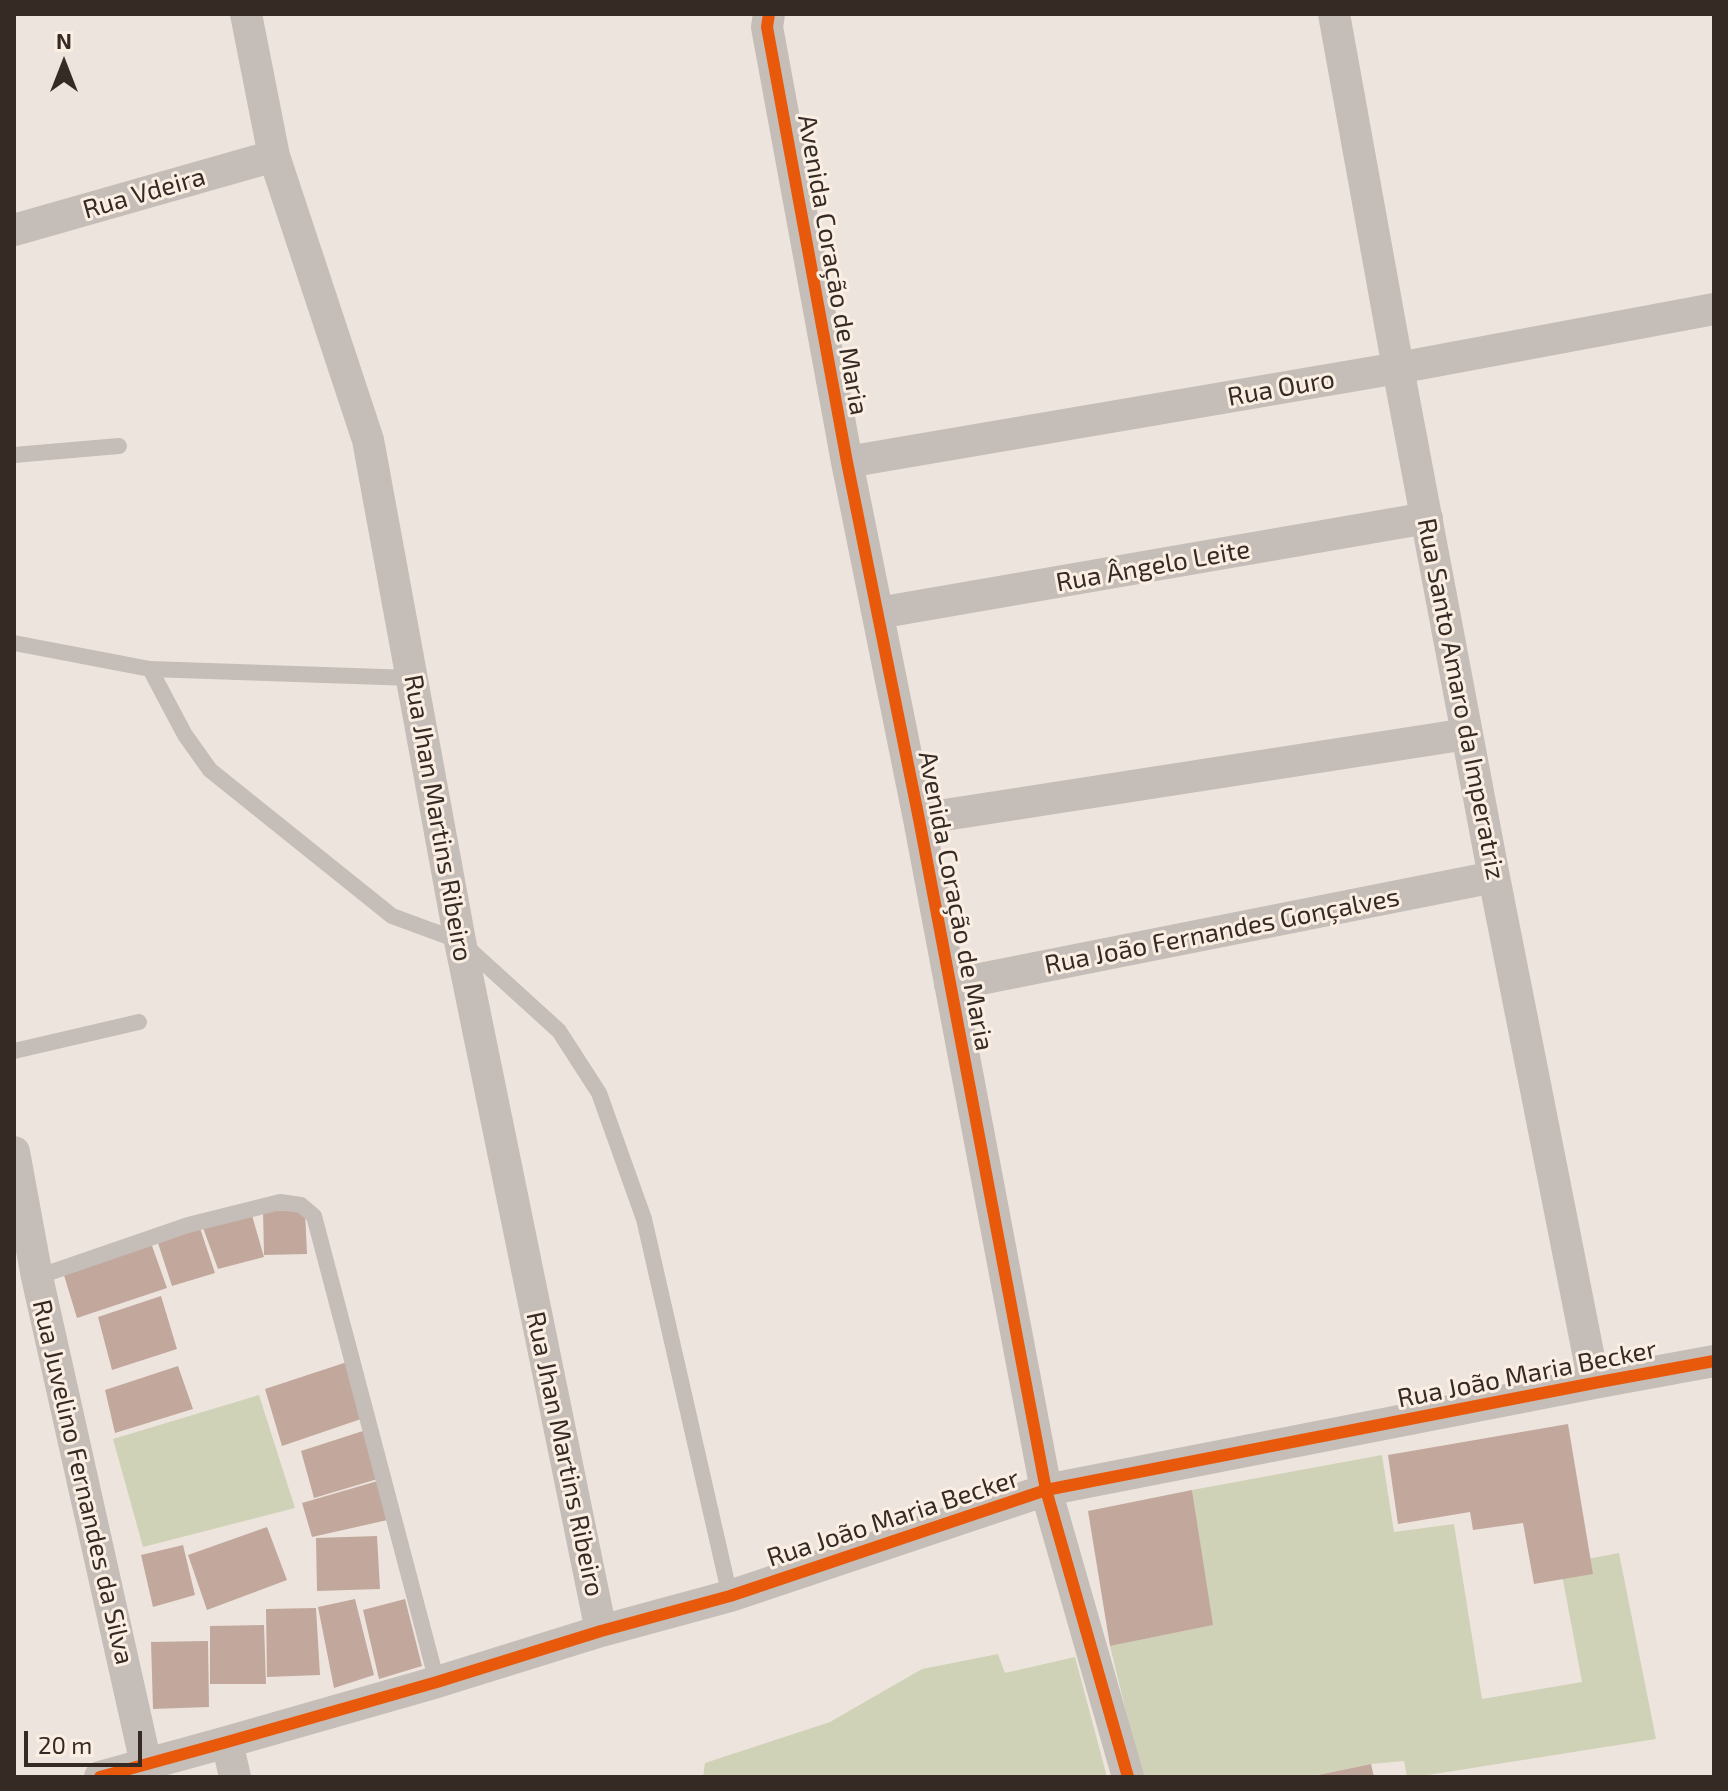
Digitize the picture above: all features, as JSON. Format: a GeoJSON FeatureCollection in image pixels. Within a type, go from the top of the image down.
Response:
{"type":"FeatureCollection","features":[{"type":"Feature","properties":{"kind":"street","name":"Rua Jhan Martins Ribeiro"},"geometry":{"type":"LineString","coordinates":[[246,14],[274,156],[368,440],[460,941],[601,1631]]}},
{"type":"Feature","properties":{"kind":"street","name":"Rua Santo Amaro da Imperatriz"},"geometry":{"type":"LineString","coordinates":[[1334,14],[1494,877],[1594,1383]]}},
{"type":"Feature","properties":{"kind":"street","name":"Avenida Coração de Maria"},"geometry":{"type":"LineString","coordinates":[[765,18],[847,462],[919,819],[1046,1490],[1128,1777]]}},
{"type":"Feature","properties":{"kind":"street","name":"Rua Vdeira"},"geometry":{"type":"LineString","coordinates":[[14,230],[274,156]]}},
{"type":"Feature","properties":{"kind":"street","name":"Rua Ouro"},"geometry":{"type":"LineString","coordinates":[[847,462],[1398,368],[1714,309]]}},
{"type":"Feature","properties":{"kind":"street","name":"Rua Ângelo Leite"},"geometry":{"type":"LineString","coordinates":[[878,613],[1427,518]]}},
{"type":"Feature","properties":{"kind":"street"},"geometry":{"type":"LineString","coordinates":[[919,819],[1467,734]]}},
{"type":"Feature","properties":{"kind":"street","name":"Rua João Fernandes Gonçalves"},"geometry":{"type":"LineString","coordinates":[[950,985],[1494,877]]}},
{"type":"Feature","properties":{"kind":"street","name":"Rua Juvelino Fernandes da Silva"},"geometry":{"type":"LineString","coordinates":[[14,1152],[37,1277],[146,1764]]}},
{"type":"Feature","properties":{"kind":"street","name":"Rua João Maria Becker"},"geometry":{"type":"LineString","coordinates":[[100,1777],[730,1596],[1046,1490],[1714,1361]]}},
{"type":"Feature","properties":{"kind":"street"},"geometry":{"type":"LineString","coordinates":[[227,1742],[235,1777]]}},
{"type":"Feature","properties":{"kind":"lane"},"geometry":{"type":"LineString","coordinates":[[14,455],[119,446]]}},
{"type":"Feature","properties":{"kind":"lane"},"geometry":{"type":"LineString","coordinates":[[14,643],[150,669],[412,678]]}},
{"type":"Feature","properties":{"kind":"lane"},"geometry":{"type":"LineString","coordinates":[[150,669],[185,735],[210,770],[392,916],[460,941],[559,1031],[599,1093],[644,1219],[730,1596]]}},
{"type":"Feature","properties":{"kind":"lane"},"geometry":{"type":"LineString","coordinates":[[14,1051],[139,1022]]}},
{"type":"Feature","properties":{"kind":"lane"},"geometry":{"type":"LineString","coordinates":[[37,1277],[188,1225],[280,1202],[301,1205],[314,1216],[437,1682]]}},
{"type":"Feature","properties":{"kind":"green space"},"geometry":{"type":"Polygon","coordinates":[[[259,1395],[295,1508],[143,1547],[113,1439],[259,1395]]]}},
{"type":"Feature","properties":{"kind":"green space"},"geometry":{"type":"Polygon","coordinates":[[[1382,1455],[1394,1532],[1454,1524],[1482,1699],[1582,1682],[1560,1564],[1619,1553],[1656,1739],[1415,1777],[1407,1777],[1404,1761],[1371,1764],[1317,1777],[1142,1777],[1110,1646],[1212,1625],[1192,1490],[1382,1455]]]}},
{"type":"Feature","properties":{"kind":"green space"},"geometry":{"type":"Polygon","coordinates":[[[998,1654],[1005,1673],[1075,1657],[1107,1777],[703,1777],[705,1763],[830,1722],[922,1669],[998,1654]]]}},
{"type":"Feature","properties":{"kind":"building"},"geometry":{"type":"Polygon","coordinates":[[[263,1210],[305,1211],[307,1254],[264,1255],[263,1210]]]}},
{"type":"Feature","properties":{"kind":"building"},"geometry":{"type":"Polygon","coordinates":[[[251,1212],[264,1257],[218,1269],[202,1225],[251,1212]]]}},
{"type":"Feature","properties":{"kind":"building"},"geometry":{"type":"Polygon","coordinates":[[[199,1225],[215,1273],[172,1286],[157,1240],[199,1225]]]}},
{"type":"Feature","properties":{"kind":"building"},"geometry":{"type":"Polygon","coordinates":[[[151,1243],[167,1288],[77,1318],[63,1272],[151,1243]]]}},
{"type":"Feature","properties":{"kind":"building"},"geometry":{"type":"Polygon","coordinates":[[[161,1296],[177,1349],[112,1370],[98,1317],[161,1296]]]}},
{"type":"Feature","properties":{"kind":"building"},"geometry":{"type":"Polygon","coordinates":[[[347,1362],[364,1418],[282,1446],[265,1389],[347,1362]]]}},
{"type":"Feature","properties":{"kind":"building"},"geometry":{"type":"Polygon","coordinates":[[[178,1366],[193,1409],[115,1433],[105,1390],[178,1366]]]}},
{"type":"Feature","properties":{"kind":"building"},"geometry":{"type":"Polygon","coordinates":[[[1568,1424],[1593,1574],[1534,1584],[1523,1523],[1473,1530],[1470,1512],[1398,1524],[1388,1455],[1568,1424]]]}},
{"type":"Feature","properties":{"kind":"building"},"geometry":{"type":"Polygon","coordinates":[[[366,1430],[381,1478],[314,1498],[301,1451],[366,1430]]]}},
{"type":"Feature","properties":{"kind":"building"},"geometry":{"type":"Polygon","coordinates":[[[381,1480],[392,1519],[312,1537],[302,1503],[381,1480]]]}},
{"type":"Feature","properties":{"kind":"building"},"geometry":{"type":"Polygon","coordinates":[[[1192,1490],[1213,1625],[1110,1646],[1088,1511],[1192,1490]]]}},
{"type":"Feature","properties":{"kind":"building"},"geometry":{"type":"Polygon","coordinates":[[[267,1527],[287,1580],[207,1610],[188,1555],[267,1527]]]}},
{"type":"Feature","properties":{"kind":"building"},"geometry":{"type":"Polygon","coordinates":[[[377,1536],[380,1589],[317,1591],[316,1538],[377,1536]]]}},
{"type":"Feature","properties":{"kind":"building"},"geometry":{"type":"Polygon","coordinates":[[[183,1545],[195,1595],[153,1607],[141,1555],[183,1545]]]}},
{"type":"Feature","properties":{"kind":"building"},"geometry":{"type":"Polygon","coordinates":[[[355,1599],[374,1675],[334,1688],[318,1607],[355,1599]]]}},
{"type":"Feature","properties":{"kind":"building"},"geometry":{"type":"Polygon","coordinates":[[[405,1599],[422,1666],[379,1679],[363,1610],[405,1599]]]}},
{"type":"Feature","properties":{"kind":"building"},"geometry":{"type":"Polygon","coordinates":[[[316,1608],[320,1675],[267,1677],[266,1609],[316,1608]]]}},
{"type":"Feature","properties":{"kind":"building"},"geometry":{"type":"Polygon","coordinates":[[[264,1625],[266,1684],[210,1684],[210,1626],[264,1625]]]}},
{"type":"Feature","properties":{"kind":"building"},"geometry":{"type":"Polygon","coordinates":[[[208,1641],[209,1707],[153,1709],[151,1642],[208,1641]]]}},
{"type":"Feature","properties":{"kind":"building"},"geometry":{"type":"Polygon","coordinates":[[[1371,1764],[1374,1777],[1313,1777],[1313,1776],[1371,1764]]]}},
{"type":"Feature","properties":{"kind":"cycle path"},"geometry":{"type":"LineString","coordinates":[[769,14],[767,27],[847,462],[919,819],[1046,1490],[1128,1777]]}},
{"type":"Feature","properties":{"kind":"cycle path"},"geometry":{"type":"LineString","coordinates":[[100,1777],[730,1596],[1046,1490],[1714,1361]]}}]}
